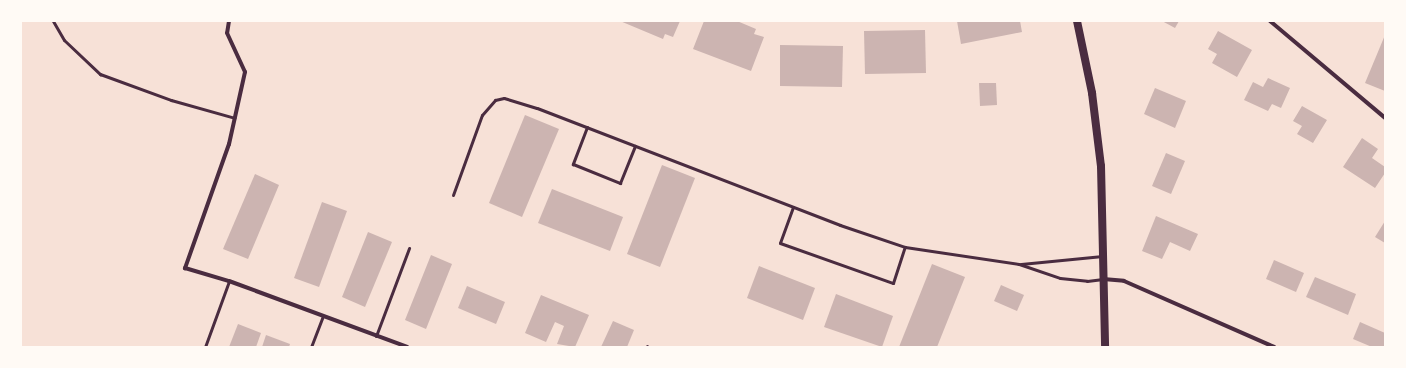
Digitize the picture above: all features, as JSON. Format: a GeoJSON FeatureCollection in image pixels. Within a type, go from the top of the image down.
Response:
{"type":"FeatureCollection","features":[{"type":"Feature","properties":{"kind":"main road"},"geometry":{"type":"LineString","coordinates":[[1077,21],[1097,130],[1103,196],[1105,347]]}},
{"type":"Feature","properties":{"kind":"street"},"geometry":{"type":"LineString","coordinates":[[230,21],[227,33],[245,72],[229,144],[185,268],[230,281],[406,347]]}},
{"type":"Feature","properties":{"kind":"street"},"geometry":{"type":"LineString","coordinates":[[1270,21],[1385,118]]}},
{"type":"Feature","properties":{"kind":"street"},"geometry":{"type":"LineString","coordinates":[[1103,279],[1124,281],[1274,347]]}},
{"type":"Feature","properties":{"kind":"lane"},"geometry":{"type":"LineString","coordinates":[[53,21],[64,40],[100,74],[171,100],[235,118]]}},
{"type":"Feature","properties":{"kind":"lane"},"geometry":{"type":"LineString","coordinates":[[453,196],[482,115],[495,100],[504,98],[587,127],[793,207],[906,247],[1019,264],[1060,278],[1087,281],[1103,279]]}},
{"type":"Feature","properties":{"kind":"lane"},"geometry":{"type":"LineString","coordinates":[[587,127],[574,164],[620,183],[635,146]]}},
{"type":"Feature","properties":{"kind":"lane"},"geometry":{"type":"LineString","coordinates":[[793,207],[780,243],[893,282],[906,247]]}},
{"type":"Feature","properties":{"kind":"lane"},"geometry":{"type":"LineString","coordinates":[[376,336],[409,248]]}},
{"type":"Feature","properties":{"kind":"lane"},"geometry":{"type":"LineString","coordinates":[[1019,264],[1104,256]]}},
{"type":"Feature","properties":{"kind":"lane"},"geometry":{"type":"LineString","coordinates":[[205,347],[230,281]]}},
{"type":"Feature","properties":{"kind":"lane"},"geometry":{"type":"LineString","coordinates":[[311,347],[323,316]]}},
{"type":"Feature","properties":{"kind":"building"},"geometry":{"type":"Polygon","coordinates":[[[620,21],[680,21],[673,37],[665,34],[663,39],[620,21]]]}},
{"type":"Feature","properties":{"kind":"building"},"geometry":{"type":"Polygon","coordinates":[[[704,21],[737,21],[756,29],[754,34],[764,37],[751,71],[693,49],[704,21]]]}},
{"type":"Feature","properties":{"kind":"building"},"geometry":{"type":"Polygon","coordinates":[[[957,21],[1020,21],[1022,32],[961,44],[957,21]]]}},
{"type":"Feature","properties":{"kind":"building"},"geometry":{"type":"Polygon","coordinates":[[[1162,21],[1179,21],[1175,28],[1162,21]]]}},
{"type":"Feature","properties":{"kind":"building"},"geometry":{"type":"Polygon","coordinates":[[[925,30],[926,73],[865,74],[864,31],[925,30]]]}},
{"type":"Feature","properties":{"kind":"building"},"geometry":{"type":"Polygon","coordinates":[[[1218,31],[1252,50],[1237,77],[1212,63],[1217,54],[1208,49],[1218,31]]]}},
{"type":"Feature","properties":{"kind":"building"},"geometry":{"type":"Polygon","coordinates":[[[1385,35],[1385,91],[1365,83],[1385,35]]]}},
{"type":"Feature","properties":{"kind":"building"},"geometry":{"type":"Polygon","coordinates":[[[780,45],[843,46],[842,87],[780,86],[780,45]]]}},
{"type":"Feature","properties":{"kind":"building"},"geometry":{"type":"Polygon","coordinates":[[[1268,78],[1290,88],[1281,108],[1272,104],[1268,111],[1244,100],[1253,82],[1263,87],[1268,78]]]}},
{"type":"Feature","properties":{"kind":"building"},"geometry":{"type":"Polygon","coordinates":[[[979,83],[996,83],[997,105],[980,106],[979,83]]]}},
{"type":"Feature","properties":{"kind":"building"},"geometry":{"type":"Polygon","coordinates":[[[1155,88],[1186,101],[1175,128],[1144,114],[1155,88]]]}},
{"type":"Feature","properties":{"kind":"building"},"geometry":{"type":"Polygon","coordinates":[[[1302,106],[1327,120],[1313,143],[1297,134],[1302,126],[1293,121],[1302,106]]]}},
{"type":"Feature","properties":{"kind":"building"},"geometry":{"type":"Polygon","coordinates":[[[525,115],[559,129],[522,217],[489,203],[525,115]]]}},
{"type":"Feature","properties":{"kind":"building"},"geometry":{"type":"Polygon","coordinates":[[[1362,138],[1378,149],[1372,158],[1385,167],[1385,173],[1375,188],[1343,167],[1362,138]]]}},
{"type":"Feature","properties":{"kind":"building"},"geometry":{"type":"Polygon","coordinates":[[[1166,153],[1185,161],[1171,194],[1152,186],[1166,153]]]}},
{"type":"Feature","properties":{"kind":"building"},"geometry":{"type":"Polygon","coordinates":[[[662,165],[695,178],[660,267],[627,254],[662,165]]]}},
{"type":"Feature","properties":{"kind":"building"},"geometry":{"type":"Polygon","coordinates":[[[255,174],[279,185],[248,259],[223,249],[255,174]]]}},
{"type":"Feature","properties":{"kind":"building"},"geometry":{"type":"Polygon","coordinates":[[[552,189],[623,217],[610,251],[538,223],[552,189]]]}},
{"type":"Feature","properties":{"kind":"building"},"geometry":{"type":"Polygon","coordinates":[[[322,202],[347,211],[319,287],[294,278],[322,202]]]}},
{"type":"Feature","properties":{"kind":"building"},"geometry":{"type":"Polygon","coordinates":[[[1156,216],[1198,234],[1190,251],[1170,242],[1162,259],[1142,251],[1156,216]]]}},
{"type":"Feature","properties":{"kind":"building"},"geometry":{"type":"Polygon","coordinates":[[[1385,221],[1385,243],[1375,237],[1385,221]]]}},
{"type":"Feature","properties":{"kind":"building"},"geometry":{"type":"Polygon","coordinates":[[[368,232],[392,242],[365,307],[342,297],[368,232]]]}},
{"type":"Feature","properties":{"kind":"building"},"geometry":{"type":"Polygon","coordinates":[[[431,255],[452,264],[426,329],[405,320],[431,255]]]}},
{"type":"Feature","properties":{"kind":"building"},"geometry":{"type":"Polygon","coordinates":[[[1274,260],[1304,273],[1296,292],[1266,279],[1274,260]]]}},
{"type":"Feature","properties":{"kind":"building"},"geometry":{"type":"Polygon","coordinates":[[[932,264],[965,277],[937,347],[899,347],[932,264]]]}},
{"type":"Feature","properties":{"kind":"building"},"geometry":{"type":"Polygon","coordinates":[[[759,266],[815,288],[803,320],[747,298],[759,266]]]}},
{"type":"Feature","properties":{"kind":"building"},"geometry":{"type":"Polygon","coordinates":[[[1315,277],[1356,294],[1348,315],[1306,297],[1315,277]]]}},
{"type":"Feature","properties":{"kind":"building"},"geometry":{"type":"Polygon","coordinates":[[[1001,285],[1024,295],[1017,311],[994,301],[1001,285]]]}},
{"type":"Feature","properties":{"kind":"building"},"geometry":{"type":"Polygon","coordinates":[[[467,286],[505,302],[496,324],[458,308],[467,286]]]}},
{"type":"Feature","properties":{"kind":"building"},"geometry":{"type":"Polygon","coordinates":[[[836,294],[893,316],[882,347],[824,327],[836,294]]]}},
{"type":"Feature","properties":{"kind":"building"},"geometry":{"type":"Polygon","coordinates":[[[541,295],[589,315],[575,347],[557,344],[564,326],[555,322],[546,342],[525,333],[541,295]]]}},
{"type":"Feature","properties":{"kind":"building"},"geometry":{"type":"Polygon","coordinates":[[[613,321],[634,330],[627,347],[601,347],[613,321]]]}},
{"type":"Feature","properties":{"kind":"building"},"geometry":{"type":"Polygon","coordinates":[[[1360,322],[1385,333],[1385,347],[1372,347],[1353,339],[1360,322]]]}},
{"type":"Feature","properties":{"kind":"building"},"geometry":{"type":"Polygon","coordinates":[[[238,324],[261,333],[256,347],[229,347],[238,324]]]}},
{"type":"Feature","properties":{"kind":"building"},"geometry":{"type":"Polygon","coordinates":[[[266,335],[290,344],[289,347],[262,347],[266,335]]]}}]}
